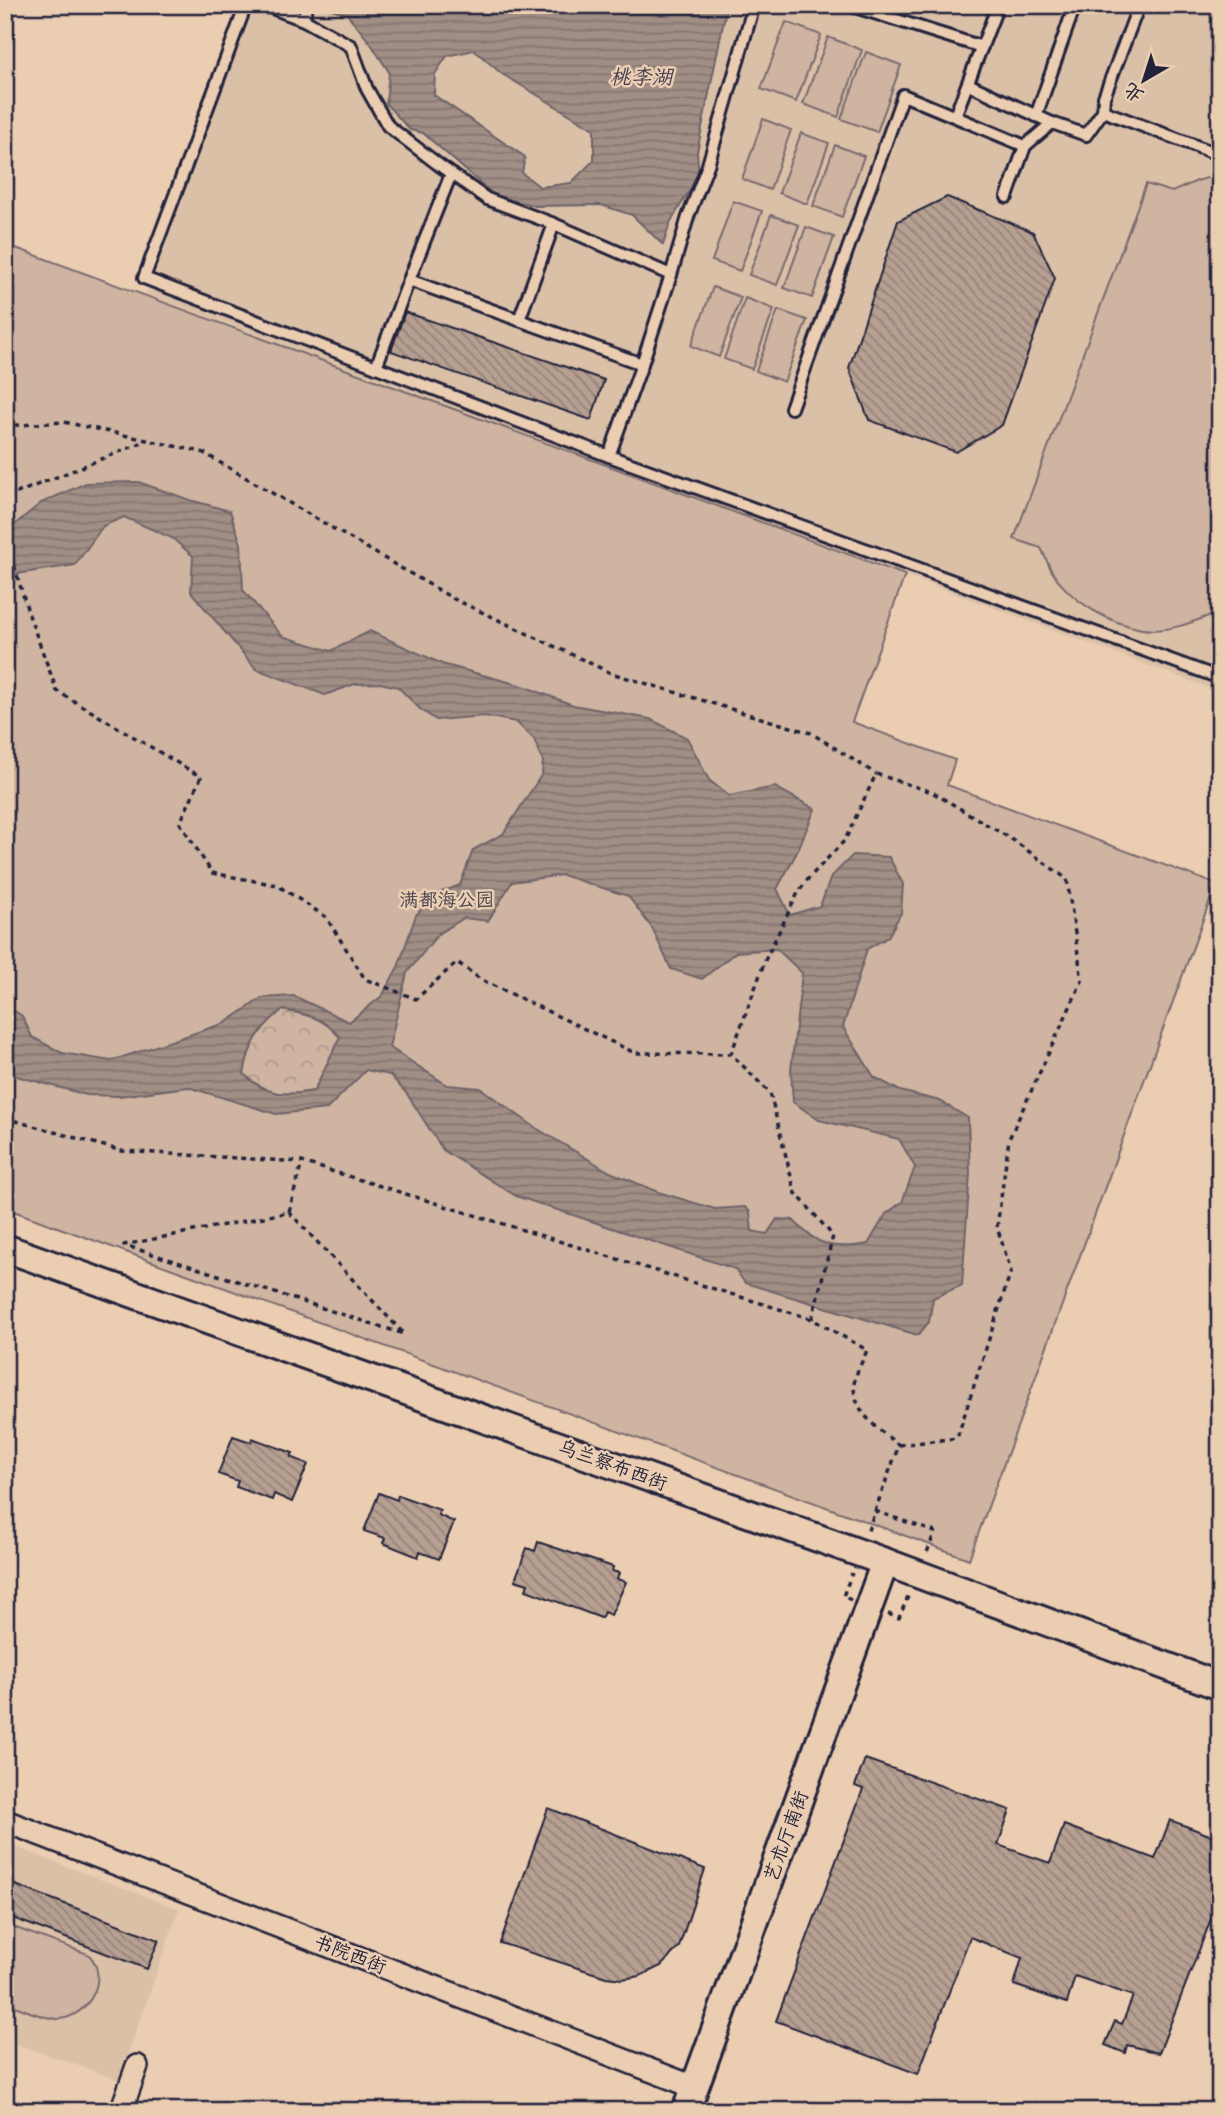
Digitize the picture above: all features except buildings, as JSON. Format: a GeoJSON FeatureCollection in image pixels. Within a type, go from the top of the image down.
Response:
{"type":"FeatureCollection","features":[{"type":"Feature","properties":{"kind":"street","name":"乌兰察布西街"},"geometry":{"type":"LineString","coordinates":[[5,1248],[885,1562],[1220,1686]]}},
{"type":"Feature","properties":{"kind":"street","name":"艺术厅南街"},"geometry":{"type":"LineString","coordinates":[[690,2099],[885,1562]]}},
{"type":"Feature","properties":{"kind":"street","name":"书院西街"},"geometry":{"type":"LineString","coordinates":[[5,1821],[690,2099]]}},
{"type":"Feature","properties":{"kind":"street"},"geometry":{"type":"LineString","coordinates":[[121,2111],[137,2066]]}},
{"type":"Feature","properties":{"kind":"lane"},"geometry":{"type":"LineString","coordinates":[[246,5],[144,278],[609,456],[1220,678]]}},
{"type":"Feature","properties":{"kind":"lane"},"geometry":{"type":"LineString","coordinates":[[264,5],[304,20],[351,46],[367,89],[388,127],[488,199],[554,224],[671,275]]}},
{"type":"Feature","properties":{"kind":"lane"},"geometry":{"type":"LineString","coordinates":[[304,20],[306,5]]}},
{"type":"Feature","properties":{"kind":"lane"},"geometry":{"type":"LineString","coordinates":[[609,456],[642,364],[688,217],[708,165],[754,5]]}},
{"type":"Feature","properties":{"kind":"lane"},"geometry":{"type":"LineString","coordinates":[[849,5],[982,47]]}},
{"type":"Feature","properties":{"kind":"lane"},"geometry":{"type":"LineString","coordinates":[[955,116],[998,5]]}},
{"type":"Feature","properties":{"kind":"lane"},"geometry":{"type":"LineString","coordinates":[[1036,116],[1075,5]]}},
{"type":"Feature","properties":{"kind":"lane"},"geometry":{"type":"LineString","coordinates":[[968,84],[1052,123],[1086,135],[1103,110],[1104,97],[1139,5]]}},
{"type":"Feature","properties":{"kind":"lane"},"geometry":{"type":"LineString","coordinates":[[791,408],[903,96],[1025,146]]}},
{"type":"Feature","properties":{"kind":"lane"},"geometry":{"type":"LineString","coordinates":[[1103,110],[1219,154]]}},
{"type":"Feature","properties":{"kind":"lane"},"geometry":{"type":"LineString","coordinates":[[1007,197],[1025,146],[1052,123]]}},
{"type":"Feature","properties":{"kind":"lane"},"geometry":{"type":"LineString","coordinates":[[376,367],[451,174]]}},
{"type":"Feature","properties":{"kind":"lane"},"geometry":{"type":"LineString","coordinates":[[519,320],[554,224]]}},
{"type":"Feature","properties":{"kind":"lane"},"geometry":{"type":"LineString","coordinates":[[409,280],[642,364]]}},
{"type":"Feature","properties":{"kind":"path"},"geometry":{"type":"LineString","coordinates":[[5,426],[64,422],[202,452],[454,599],[611,673],[811,733],[876,774],[932,792],[1013,839],[1067,879],[1082,981],[1009,1139],[997,1227],[1011,1271],[957,1437],[899,1445],[877,1429],[858,1406],[854,1385],[867,1350],[812,1319],[302,1162],[122,1151],[5,1118]]}},
{"type":"Feature","properties":{"kind":"path"},"geometry":{"type":"LineString","coordinates":[[148,440],[6,497],[6,538],[29,615],[57,691],[201,777],[180,823],[212,873],[277,885],[326,917],[365,979],[416,999],[457,962],[480,979],[635,1053],[731,1054],[770,1093],[795,1192],[833,1236],[812,1319]]}},
{"type":"Feature","properties":{"kind":"path"},"geometry":{"type":"LineString","coordinates":[[731,1054],[766,958],[798,893],[845,840],[876,774]]}},
{"type":"Feature","properties":{"kind":"path"},"geometry":{"type":"LineString","coordinates":[[289,1212],[302,1162]]}},
{"type":"Feature","properties":{"kind":"path"},"geometry":{"type":"LineString","coordinates":[[289,1212],[404,1334],[124,1245],[234,1223],[289,1212]]}},
{"type":"Feature","properties":{"kind":"path"},"geometry":{"type":"LineString","coordinates":[[875,1511],[899,1445]]}},
{"type":"Feature","properties":{"kind":"shaded area"},"geometry":{"type":"Polygon","coordinates":[[[253,5],[1220,5],[1220,692],[146,294],[253,5]]]}},
{"type":"Feature","properties":{"kind":"shaded area"},"geometry":{"type":"Polygon","coordinates":[[[5,1843],[179,1909],[119,2080],[5,2040],[5,1843]]]}},
{"type":"Feature","properties":{"kind":"green space"},"geometry":{"type":"Polygon","coordinates":[[[786,22],[821,35],[796,102],[761,89],[786,22]]]}},
{"type":"Feature","properties":{"kind":"green space"},"geometry":{"type":"Polygon","coordinates":[[[828,37],[862,50],[838,117],[803,104],[828,37]]]}},
{"type":"Feature","properties":{"kind":"green space"},"geometry":{"type":"Polygon","coordinates":[[[866,52],[901,65],[877,132],[841,119],[866,52]]]}},
{"type":"Feature","properties":{"kind":"green space"},"geometry":{"type":"Polygon","coordinates":[[[763,119],[791,130],[770,190],[742,179],[763,119]]]}},
{"type":"Feature","properties":{"kind":"green space"},"geometry":{"type":"Polygon","coordinates":[[[801,133],[829,143],[807,204],[779,193],[801,133]]]}},
{"type":"Feature","properties":{"kind":"green space"},"geometry":{"type":"Polygon","coordinates":[[[835,145],[864,156],[842,217],[813,206],[835,145]]]}},
{"type":"Feature","properties":{"kind":"green space"},"geometry":{"type":"Polygon","coordinates":[[[1220,174],[1220,615],[1216,613],[1171,628],[1142,629],[1117,622],[1080,602],[1051,570],[1041,548],[1014,539],[1146,184],[1172,192],[1220,174]]]}},
{"type":"Feature","properties":{"kind":"green space"},"geometry":{"type":"Polygon","coordinates":[[[733,201],[762,211],[740,271],[712,261],[733,201]]]}},
{"type":"Feature","properties":{"kind":"green space"},"geometry":{"type":"Polygon","coordinates":[[[771,215],[799,225],[777,285],[749,275],[771,215]]]}},
{"type":"Feature","properties":{"kind":"green space"},"geometry":{"type":"Polygon","coordinates":[[[806,227],[834,237],[812,298],[784,288],[806,227]]]}},
{"type":"Feature","properties":{"kind":"green space","name":"满都海公园"},"geometry":{"type":"Polygon","coordinates":[[[5,244],[905,575],[852,722],[955,760],[947,785],[1216,884],[969,1559],[5,1208],[5,244]]]}},
{"type":"Feature","properties":{"kind":"green space"},"geometry":{"type":"Polygon","coordinates":[[[713,287],[741,297],[719,357],[691,346],[713,287]]]}},
{"type":"Feature","properties":{"kind":"green space"},"geometry":{"type":"Polygon","coordinates":[[[745,298],[774,309],[752,369],[724,359],[745,298]]]}},
{"type":"Feature","properties":{"kind":"green space"},"geometry":{"type":"Polygon","coordinates":[[[778,310],[807,320],[784,382],[756,371],[778,310]]]}},
{"type":"Feature","properties":{"kind":"green space"},"geometry":{"type":"Polygon","coordinates":[[[282,1010],[314,1018],[340,1037],[314,1091],[276,1093],[260,1087],[244,1074],[256,1038],[282,1010]]]}},
{"type":"Feature","properties":{"kind":"green space"},"geometry":{"type":"Polygon","coordinates":[[[5,1924],[88,1954],[95,1963],[97,1984],[87,2003],[79,2011],[70,2017],[53,2019],[5,2002],[5,1924]]]}},
{"type":"Feature","properties":{"kind":"water","name":"桃李湖"},"geometry":{"type":"Polygon","coordinates":[[[318,5],[727,5],[697,152],[699,175],[671,221],[663,245],[632,215],[601,205],[536,206],[495,196],[423,133],[410,130],[386,104],[389,72],[347,14],[318,5]],[[474,50],[447,56],[435,74],[434,95],[525,157],[522,173],[540,187],[571,183],[594,160],[594,129],[502,74],[474,50]]]}},
{"type":"Feature","properties":{"kind":"water"},"geometry":{"type":"Polygon","coordinates":[[[138,482],[230,511],[241,544],[243,590],[282,636],[331,651],[370,631],[442,664],[523,686],[573,705],[650,719],[687,738],[709,780],[729,796],[775,787],[815,809],[797,852],[777,889],[790,915],[820,906],[831,877],[853,855],[889,857],[903,884],[901,913],[888,937],[867,949],[843,1027],[874,1077],[900,1091],[940,1101],[968,1118],[970,1173],[962,1285],[933,1298],[929,1322],[918,1335],[745,1283],[735,1269],[516,1196],[443,1150],[407,1094],[390,1075],[366,1070],[327,1109],[276,1114],[188,1087],[119,1096],[87,1095],[5,1073],[5,1005],[22,1016],[32,1037],[62,1053],[111,1061],[225,1023],[262,998],[294,996],[349,1022],[382,996],[398,967],[416,915],[436,894],[460,885],[473,850],[503,834],[542,774],[543,761],[534,739],[516,722],[485,716],[436,720],[420,709],[398,687],[380,683],[355,684],[325,695],[256,669],[191,592],[193,556],[172,538],[124,517],[103,526],[75,565],[16,574],[5,593],[5,539],[13,526],[41,503],[86,483],[138,482]],[[562,875],[512,882],[488,921],[464,918],[438,934],[407,973],[389,1047],[447,1085],[480,1088],[536,1128],[610,1172],[658,1192],[715,1209],[745,1207],[750,1212],[752,1231],[767,1234],[777,1219],[793,1220],[810,1236],[826,1244],[868,1244],[886,1214],[902,1202],[915,1167],[899,1139],[819,1120],[793,1102],[791,1070],[802,973],[777,949],[736,952],[702,979],[671,969],[652,928],[628,896],[562,875]],[[282,1010],[256,1038],[244,1074],[260,1087],[276,1093],[314,1091],[340,1037],[314,1018],[282,1010]]]}}]}
